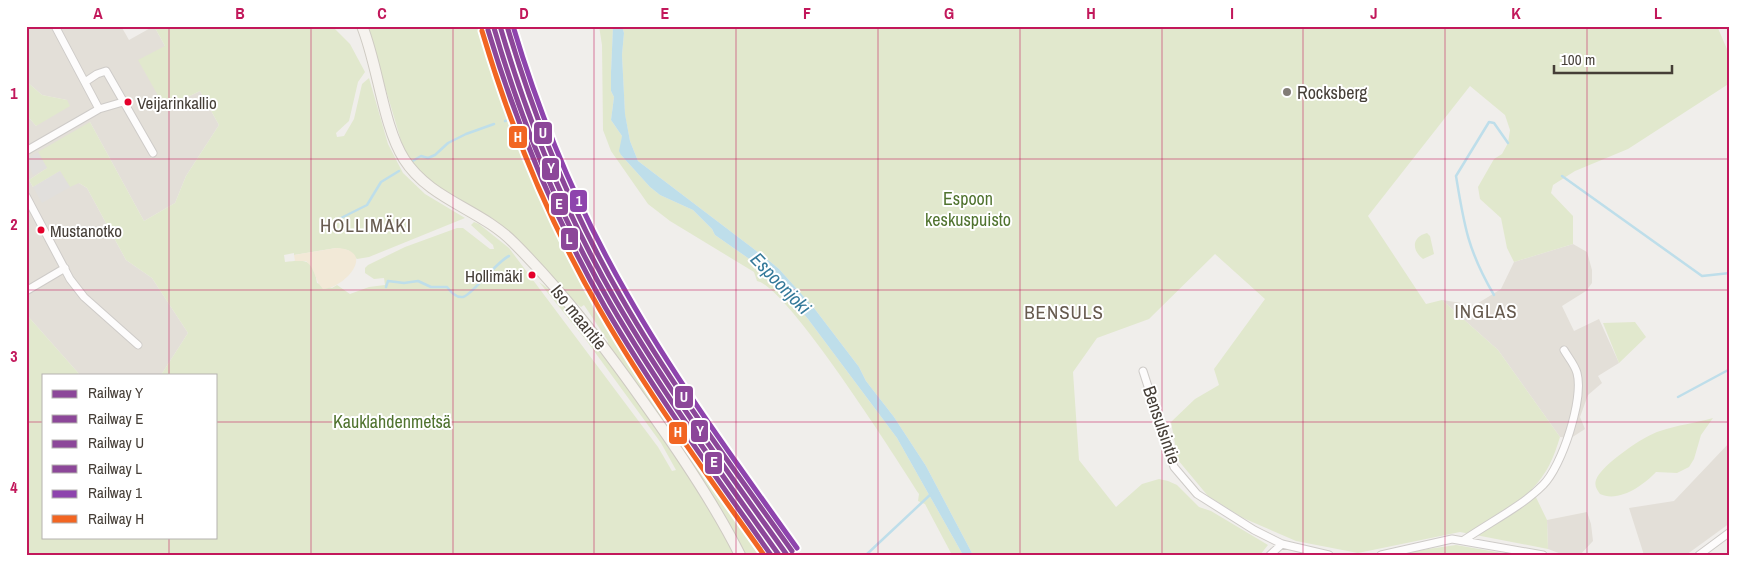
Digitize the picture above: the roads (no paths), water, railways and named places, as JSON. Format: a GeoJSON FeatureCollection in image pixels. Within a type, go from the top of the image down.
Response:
{"type":"FeatureCollection","features":[{"type":"Feature","properties":{"kind":"main road","name":"Iso maantie"},"geometry":{"type":"LineString","coordinates":[[362,26],[390,125],[404,159],[424,183],[497,228],[513,242],[567,301],[631,383],[698,478],[740,555]]}},
{"type":"Feature","properties":{"kind":"street"},"geometry":{"type":"LineString","coordinates":[[55,26],[99,109]]}},
{"type":"Feature","properties":{"kind":"street"},"geometry":{"type":"LineString","coordinates":[[85,82],[96,74],[106,71],[153,153]]}},
{"type":"Feature","properties":{"kind":"street"},"geometry":{"type":"LineString","coordinates":[[26,152],[99,109],[124,102]]}},
{"type":"Feature","properties":{"kind":"street"},"geometry":{"type":"LineString","coordinates":[[26,196],[65,268],[84,297],[138,345]]}},
{"type":"Feature","properties":{"kind":"street"},"geometry":{"type":"LineString","coordinates":[[26,291],[65,268]]}},
{"type":"Feature","properties":{"kind":"street"},"geometry":{"type":"LineString","coordinates":[[1464,540],[1527,498],[1543,485],[1554,470],[1576,410],[1579,389],[1577,372],[1564,350]]}},
{"type":"Feature","properties":{"kind":"street","name":"Bensulsintie"},"geometry":{"type":"LineString","coordinates":[[1143,371],[1174,467],[1186,482],[1211,505],[1282,544],[1329,555]]}},
{"type":"Feature","properties":{"kind":"street"},"geometry":{"type":"LineString","coordinates":[[1699,555],[1730,532]]}},
{"type":"Feature","properties":{"kind":"street"},"geometry":{"type":"LineString","coordinates":[[1382,555],[1452,539],[1543,555]]}},
{"type":"Feature","properties":{"kind":"street"},"geometry":{"type":"LineString","coordinates":[[1270,555],[1282,544]]}},
{"type":"Feature","properties":{"kind":"water","name":"Espoonjoki"},"geometry":{"type":"Polygon","coordinates":[[[613,26],[622,26],[624,33],[622,55],[625,114],[630,141],[638,161],[779,269],[814,308],[859,367],[866,381],[894,417],[926,466],[973,555],[963,555],[897,438],[808,319],[768,272],[715,235],[712,229],[693,210],[660,195],[650,187],[621,155],[619,151],[622,136],[611,120],[614,97],[611,91],[613,26]]]}},
{"type":"Feature","properties":{"kind":"waterway"},"geometry":{"type":"LineString","coordinates":[[478,26],[508,120],[505,121]]}},
{"type":"Feature","properties":{"kind":"waterway"},"geometry":{"type":"LineString","coordinates":[[1494,295],[1478,265],[1468,237],[1456,176],[1489,122],[1494,123],[1508,143]]}},
{"type":"Feature","properties":{"kind":"waterway"},"geometry":{"type":"LineString","coordinates":[[411,162],[421,156],[428,158],[435,155],[448,143],[494,124]]}},
{"type":"Feature","properties":{"kind":"waterway"},"geometry":{"type":"LineString","coordinates":[[339,219],[367,205],[381,182],[399,171]]}},
{"type":"Feature","properties":{"kind":"waterway"},"geometry":{"type":"LineString","coordinates":[[1562,176],[1702,276],[1730,273]]}},
{"type":"Feature","properties":{"kind":"waterway"},"geometry":{"type":"LineString","coordinates":[[386,287],[388,281],[404,283],[418,281],[431,287],[447,287],[456,296],[463,297],[472,291],[497,265],[509,256]]}},
{"type":"Feature","properties":{"kind":"waterway"},"geometry":{"type":"LineString","coordinates":[[1678,397],[1730,369]]}},
{"type":"Feature","properties":{"kind":"waterway"},"geometry":{"type":"LineString","coordinates":[[866,555],[931,494]]}},
{"type":"Feature","properties":{"kind":"rail line","name":"Y"},"geometry":{"type":"LineString","coordinates":[[500,26],[523,97],[550,167],[598,268],[636,334],[677,398],[787,555]]}},
{"type":"Feature","properties":{"kind":"rail line","name":"U"},"geometry":{"type":"LineString","coordinates":[[507,26],[542,131],[586,232],[603,265],[682,395],[792,551]]}},
{"type":"Feature","properties":{"kind":"rail line","name":"1"},"geometry":{"type":"LineString","coordinates":[[513,26],[548,130],[577,197],[609,262],[646,327],[687,391],[797,548]]}},
{"type":"Feature","properties":{"kind":"rail line","name":"E"},"geometry":{"type":"LineString","coordinates":[[494,28],[517,99],[544,169],[592,270],[629,336],[670,400],[779,555]]}},
{"type":"Feature","properties":{"kind":"rail line","name":"L"},"geometry":{"type":"LineString","coordinates":[[488,30],[511,101],[539,172],[587,274],[624,339],[664,402],[771,555]]}},
{"type":"Feature","properties":{"kind":"rail line","name":"H"},"geometry":{"type":"LineString","coordinates":[[482,31],[493,68],[533,174],[581,277],[658,404],[764,555]]}},
{"type":"Feature","properties":{"kind":"place","name":"Rocksberg"},"geometry":{"type":"Point","coordinates":[1287,92]}},
{"type":"Feature","properties":{"kind":"place","name":"Veijarinkallio"},"geometry":{"type":"Point","coordinates":[128,102]}},
{"type":"Feature","properties":{"kind":"place","name":"Mustanotko"},"geometry":{"type":"Point","coordinates":[41,230]}},
{"type":"Feature","properties":{"kind":"place","name":"Hollimäki"},"geometry":{"type":"Point","coordinates":[532,275]}},
{"type":"Feature","properties":{"kind":"district","name":"HOLLIMÄKI"},"geometry":{"type":"Point","coordinates":[366,225]}},
{"type":"Feature","properties":{"kind":"district","name":"INGLAS"},"geometry":{"type":"Point","coordinates":[1486,311]}},
{"type":"Feature","properties":{"kind":"district","name":"BENSULS"},"geometry":{"type":"Point","coordinates":[1064,312]}},
{"type":"Feature","properties":{"kind":"park label","name":"Espoon keskuspuisto"},"geometry":{"type":"Point","coordinates":[968,208]}},
{"type":"Feature","properties":{"kind":"park label","name":"Kauklahdenmetsä"},"geometry":{"type":"Point","coordinates":[392,421]}}]}
